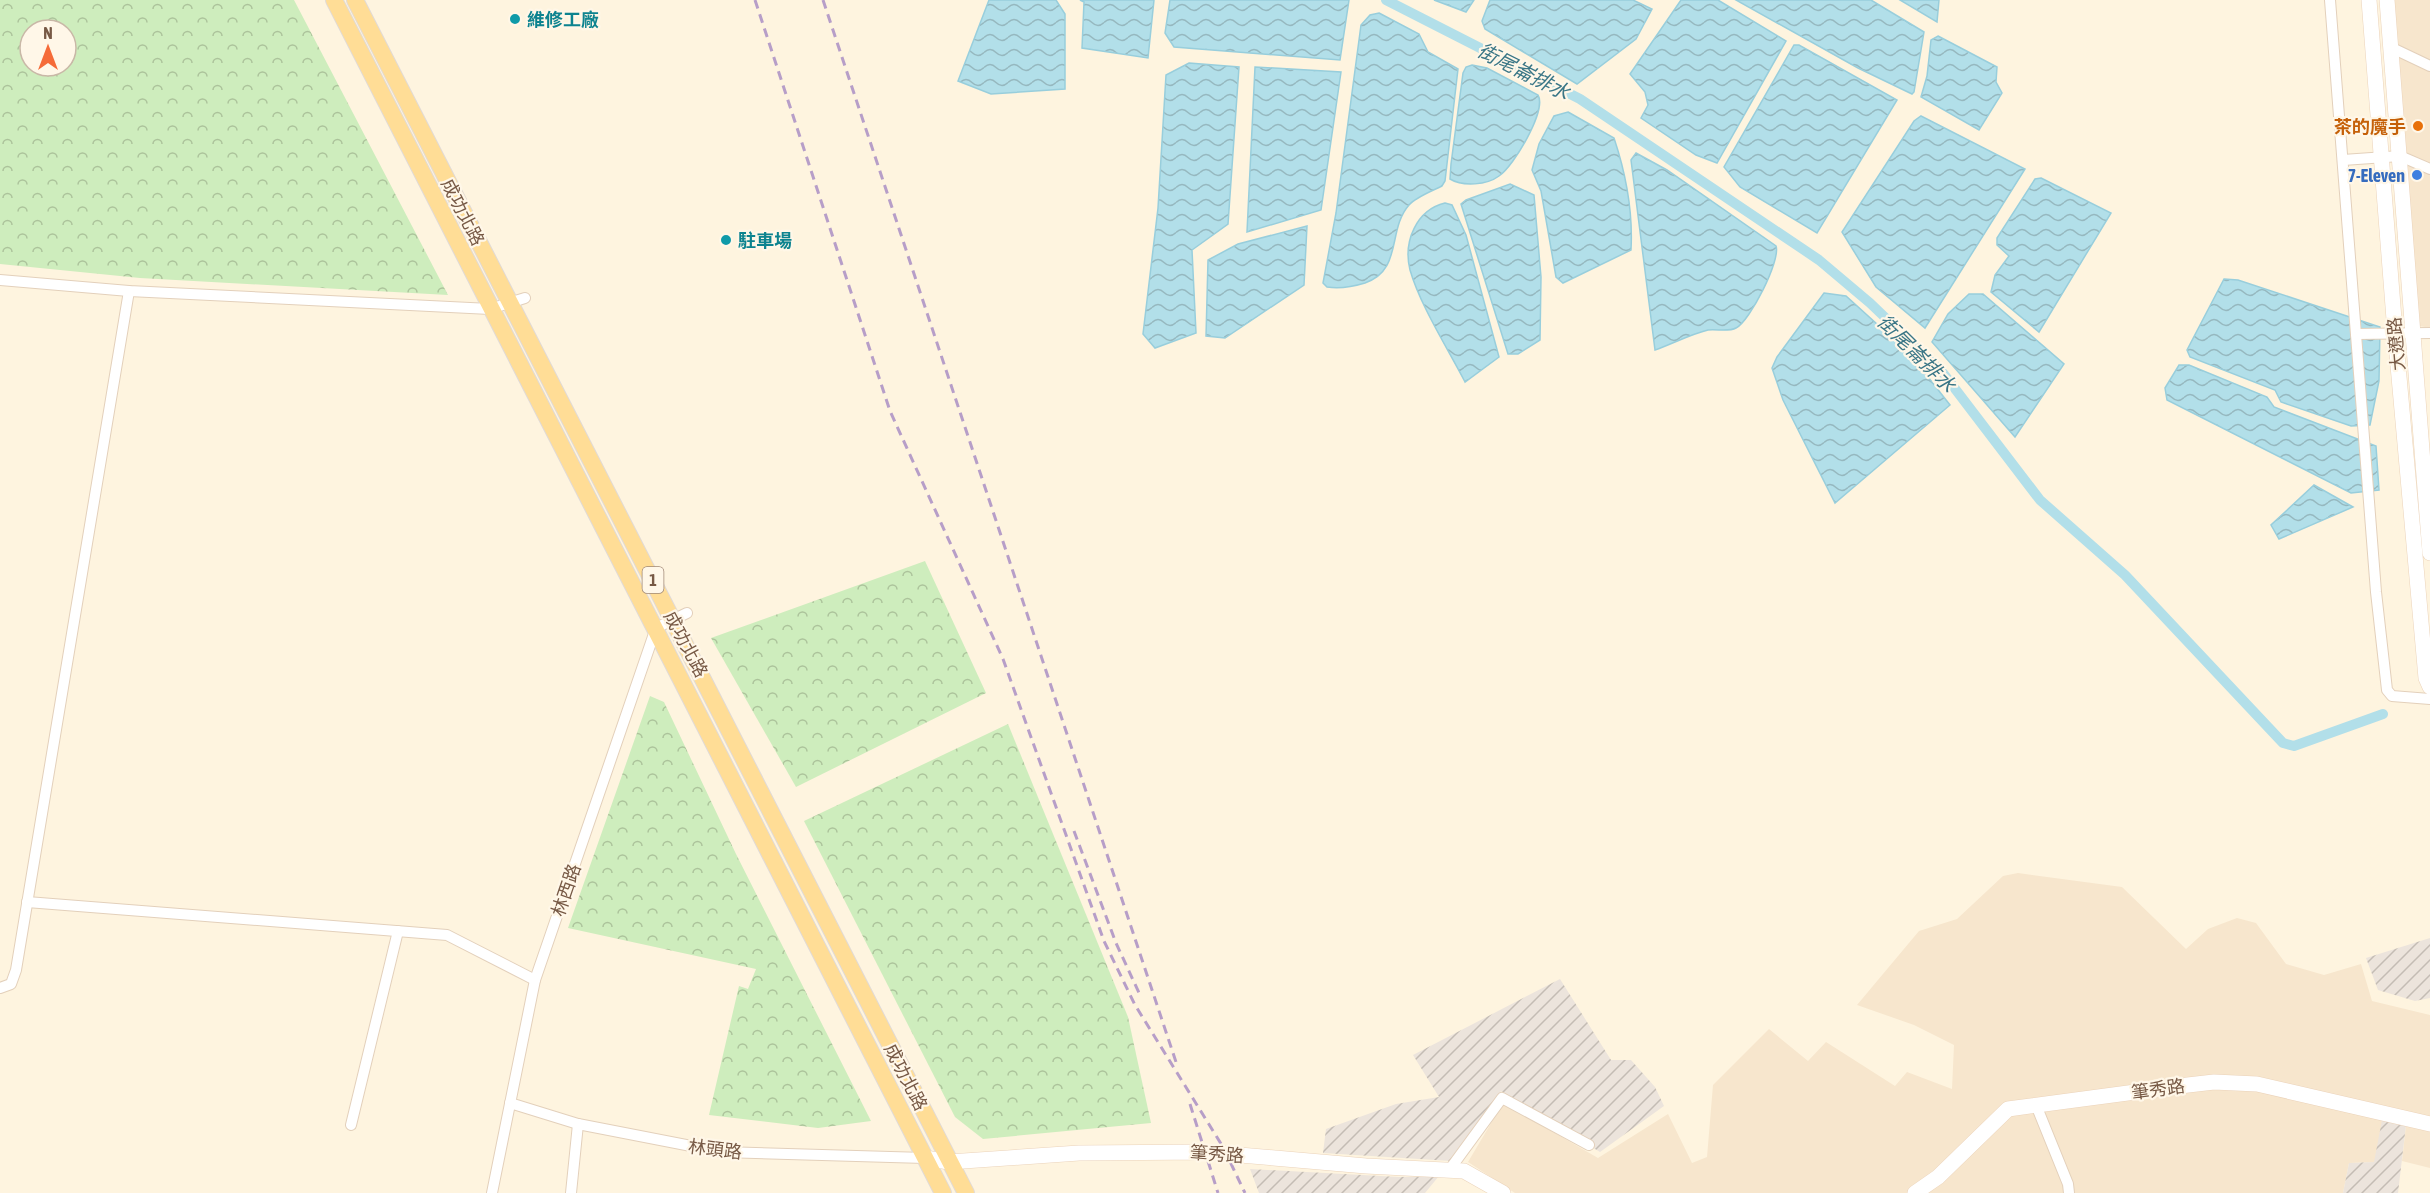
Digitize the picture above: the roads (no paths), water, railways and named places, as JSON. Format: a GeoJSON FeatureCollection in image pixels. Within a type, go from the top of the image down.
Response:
{"type":"FeatureCollection","features":[{"type":"Feature","properties":{"kind":"main road","name":"成功北路"},"geometry":{"type":"LineString","coordinates":[[334,0],[943,1193]]}},
{"type":"Feature","properties":{"kind":"main road","name":"成功北路"},"geometry":{"type":"LineString","coordinates":[[355,0],[517,300],[680,616],[966,1193]]}},
{"type":"Feature","properties":{"kind":"street"},"geometry":{"type":"LineString","coordinates":[[2330,0],[2387,690],[2392,696],[2430,699]]}},
{"type":"Feature","properties":{"kind":"street","name":"大遼路"},"geometry":{"type":"LineString","coordinates":[[2369,0],[2395,332],[2426,678],[2430,687]]}},
{"type":"Feature","properties":{"kind":"street","name":"大遼路"},"geometry":{"type":"LineString","coordinates":[[2387,0],[2430,553]]}},
{"type":"Feature","properties":{"kind":"street"},"geometry":{"type":"LineString","coordinates":[[2390,47],[2430,66]]}},
{"type":"Feature","properties":{"kind":"street"},"geometry":{"type":"LineString","coordinates":[[2343,160],[2400,156],[2430,169]]}},
{"type":"Feature","properties":{"kind":"street"},"geometry":{"type":"LineString","coordinates":[[0,280],[129,291],[490,309],[517,300]]}},
{"type":"Feature","properties":{"kind":"street"},"geometry":{"type":"LineString","coordinates":[[0,988],[11,984],[16,970],[129,291]]}},
{"type":"Feature","properties":{"kind":"street"},"geometry":{"type":"LineString","coordinates":[[2356,334],[2412,331],[2430,333]]}},
{"type":"Feature","properties":{"kind":"street"},"geometry":{"type":"LineString","coordinates":[[656,628],[680,616]]}},
{"type":"Feature","properties":{"kind":"street","name":"林西路"},"geometry":{"type":"LineString","coordinates":[[492,1193],[535,980],[656,628]]}},
{"type":"Feature","properties":{"kind":"street"},"geometry":{"type":"LineString","coordinates":[[27,902],[447,935],[535,980]]}},
{"type":"Feature","properties":{"kind":"street"},"geometry":{"type":"LineString","coordinates":[[351,1125],[398,931]]}},
{"type":"Feature","properties":{"kind":"street","name":"筆秀路"},"geometry":{"type":"LineString","coordinates":[[1915,1193],[1938,1177],[2008,1109],[2188,1085],[2246,1083],[2300,1092],[2430,1124]]}},
{"type":"Feature","properties":{"kind":"street"},"geometry":{"type":"LineString","coordinates":[[1450,1169],[1502,1098],[1589,1145]]}},
{"type":"Feature","properties":{"kind":"street","name":"林頭路"},"geometry":{"type":"LineString","coordinates":[[510,1103],[578,1124],[722,1152],[925,1158]]}},
{"type":"Feature","properties":{"kind":"street"},"geometry":{"type":"LineString","coordinates":[[2036,1106],[2068,1184],[2069,1193]]}},
{"type":"Feature","properties":{"kind":"street"},"geometry":{"type":"LineString","coordinates":[[571,1193],[578,1124]]}},
{"type":"Feature","properties":{"kind":"street","name":"筆秀路"},"geometry":{"type":"LineString","coordinates":[[925,1158],[949,1162],[1079,1153],[1187,1151],[1366,1166],[1450,1169],[1464,1171],[1503,1193]]}},
{"type":"Feature","properties":{"kind":"water"},"geometry":{"type":"Polygon","coordinates":[[[989,0],[1056,0],[1065,14],[1065,89],[991,94],[958,81],[989,0]]]}},
{"type":"Feature","properties":{"kind":"water"},"geometry":{"type":"Polygon","coordinates":[[[1080,0],[1154,0],[1148,58],[1082,48],[1084,2],[1080,0]]]}},
{"type":"Feature","properties":{"kind":"water"},"geometry":{"type":"Polygon","coordinates":[[[1170,0],[1349,0],[1340,60],[1174,47],[1165,33],[1170,0]]]}},
{"type":"Feature","properties":{"kind":"water"},"geometry":{"type":"Polygon","coordinates":[[[1434,0],[1474,0],[1466,12],[1434,0]]]}},
{"type":"Feature","properties":{"kind":"water"},"geometry":{"type":"Polygon","coordinates":[[[1490,0],[1633,0],[1652,9],[1636,39],[1577,84],[1485,29],[1482,21],[1490,0]]]}},
{"type":"Feature","properties":{"kind":"water"},"geometry":{"type":"Polygon","coordinates":[[[1681,0],[1718,0],[1786,41],[1717,163],[1696,155],[1641,118],[1648,105],[1645,92],[1630,74],[1681,0]]]}},
{"type":"Feature","properties":{"kind":"water"},"geometry":{"type":"Polygon","coordinates":[[[1736,0],[1871,0],[1924,32],[1914,92],[1912,94],[1858,68],[1736,0]]]}},
{"type":"Feature","properties":{"kind":"water"},"geometry":{"type":"Polygon","coordinates":[[[1900,0],[1939,0],[1937,22],[1900,0]]]}},
{"type":"Feature","properties":{"kind":"water"},"geometry":{"type":"Polygon","coordinates":[[[1379,13],[1419,34],[1428,52],[1458,69],[1445,181],[1442,186],[1409,205],[1398,226],[1390,259],[1385,269],[1377,277],[1351,287],[1327,287],[1323,283],[1336,213],[1361,25],[1370,15],[1379,13]]]}},
{"type":"Feature","properties":{"kind":"water"},"geometry":{"type":"Polygon","coordinates":[[[1938,36],[1997,67],[1996,82],[2002,93],[1979,130],[1921,97],[1927,76],[1931,40],[1938,36]]]}},
{"type":"Feature","properties":{"kind":"water"},"geometry":{"type":"Polygon","coordinates":[[[1794,45],[1799,45],[1897,100],[1817,233],[1740,187],[1724,167],[1794,45]]]}},
{"type":"Feature","properties":{"kind":"water"},"geometry":{"type":"Polygon","coordinates":[[[1189,63],[1239,67],[1228,224],[1192,250],[1196,333],[1155,348],[1143,334],[1158,208],[1166,75],[1189,63]]]}},
{"type":"Feature","properties":{"kind":"water"},"geometry":{"type":"Polygon","coordinates":[[[1472,65],[1487,68],[1538,95],[1540,102],[1534,125],[1513,161],[1494,179],[1468,184],[1450,179],[1463,73],[1466,67],[1472,65]]]}},
{"type":"Feature","properties":{"kind":"water"},"geometry":{"type":"Polygon","coordinates":[[[1255,67],[1341,72],[1321,210],[1247,232],[1255,67]]]}},
{"type":"Feature","properties":{"kind":"water"},"geometry":{"type":"Polygon","coordinates":[[[1568,112],[1614,138],[1628,194],[1631,250],[1563,283],[1556,277],[1541,191],[1532,170],[1539,144],[1554,116],[1568,112]]]}},
{"type":"Feature","properties":{"kind":"water"},"geometry":{"type":"Polygon","coordinates":[[[1921,116],[2025,169],[1925,328],[1876,287],[1842,232],[1914,121],[1921,116]]]}},
{"type":"Feature","properties":{"kind":"water"},"geometry":{"type":"Polygon","coordinates":[[[1636,153],[1667,170],[1776,246],[1774,264],[1763,290],[1749,314],[1736,328],[1708,330],[1655,350],[1631,160],[1636,153]]]}},
{"type":"Feature","properties":{"kind":"water"},"geometry":{"type":"Polygon","coordinates":[[[2041,178],[2111,213],[2039,332],[1991,292],[1995,275],[2009,256],[1997,245],[1997,238],[2035,179],[2041,178]]]}},
{"type":"Feature","properties":{"kind":"water"},"geometry":{"type":"Polygon","coordinates":[[[1510,184],[1534,195],[1541,277],[1540,340],[1518,354],[1508,354],[1461,204],[1466,200],[1510,184]]]}},
{"type":"Feature","properties":{"kind":"water"},"geometry":{"type":"Polygon","coordinates":[[[1445,203],[1452,205],[1466,235],[1499,357],[1465,382],[1420,298],[1408,259],[1410,238],[1419,220],[1426,212],[1445,203]]]}},
{"type":"Feature","properties":{"kind":"water"},"geometry":{"type":"Polygon","coordinates":[[[1307,226],[1304,285],[1225,338],[1206,336],[1208,260],[1238,244],[1307,226]]]}},
{"type":"Feature","properties":{"kind":"water"},"geometry":{"type":"Polygon","coordinates":[[[2224,279],[2238,280],[2380,327],[2379,381],[2370,425],[2351,426],[2281,402],[2275,390],[2190,357],[2187,350],[2224,279]]]}},
{"type":"Feature","properties":{"kind":"water"},"geometry":{"type":"Polygon","coordinates":[[[1824,293],[1846,296],[1910,354],[1950,405],[1835,503],[1783,400],[1772,368],[1777,357],[1824,293]]]}},
{"type":"Feature","properties":{"kind":"water"},"geometry":{"type":"Polygon","coordinates":[[[1969,294],[1983,294],[2064,364],[2015,437],[1932,342],[1948,314],[1969,294]]]}},
{"type":"Feature","properties":{"kind":"water"},"geometry":{"type":"Polygon","coordinates":[[[2179,365],[2189,365],[2267,397],[2274,407],[2376,446],[2379,490],[2351,493],[2167,400],[2165,388],[2179,365]]]}},
{"type":"Feature","properties":{"kind":"water"},"geometry":{"type":"Polygon","coordinates":[[[2314,485],[2353,507],[2279,539],[2271,525],[2314,485]]]}},
{"type":"Feature","properties":{"kind":"waterway","name":"街尾崙排水"},"geometry":{"type":"LineString","coordinates":[[1386,0],[1580,99],[1819,260],[1870,303],[1943,373],[2040,500],[2125,575],[2283,743],[2294,746],[2383,714]]}},
{"type":"Feature","properties":{"kind":"railway"},"geometry":{"type":"LineString","coordinates":[[755,0],[890,411],[1003,659],[1104,941],[1135,1005],[1223,1147],[1245,1193]]}},
{"type":"Feature","properties":{"kind":"railway"},"geometry":{"type":"LineString","coordinates":[[823,0],[1176,1062]]}},
{"type":"Feature","properties":{"kind":"railway"},"geometry":{"type":"LineString","coordinates":[[1074,831],[1116,943],[1140,995]]}},
{"type":"Feature","properties":{"kind":"railway"},"geometry":{"type":"LineString","coordinates":[[1190,1104],[1218,1193]]}},
{"type":"Feature","properties":{"kind":"place","name":"維修工廠"},"geometry":{"type":"Point","coordinates":[515,19]}},
{"type":"Feature","properties":{"kind":"place","name":"茶的魔手"},"geometry":{"type":"Point","coordinates":[2418,126]}},
{"type":"Feature","properties":{"kind":"place","name":"7-Eleven"},"geometry":{"type":"Point","coordinates":[2417,175]}},
{"type":"Feature","properties":{"kind":"place","name":"駐車場"},"geometry":{"type":"Point","coordinates":[726,240]}}]}
